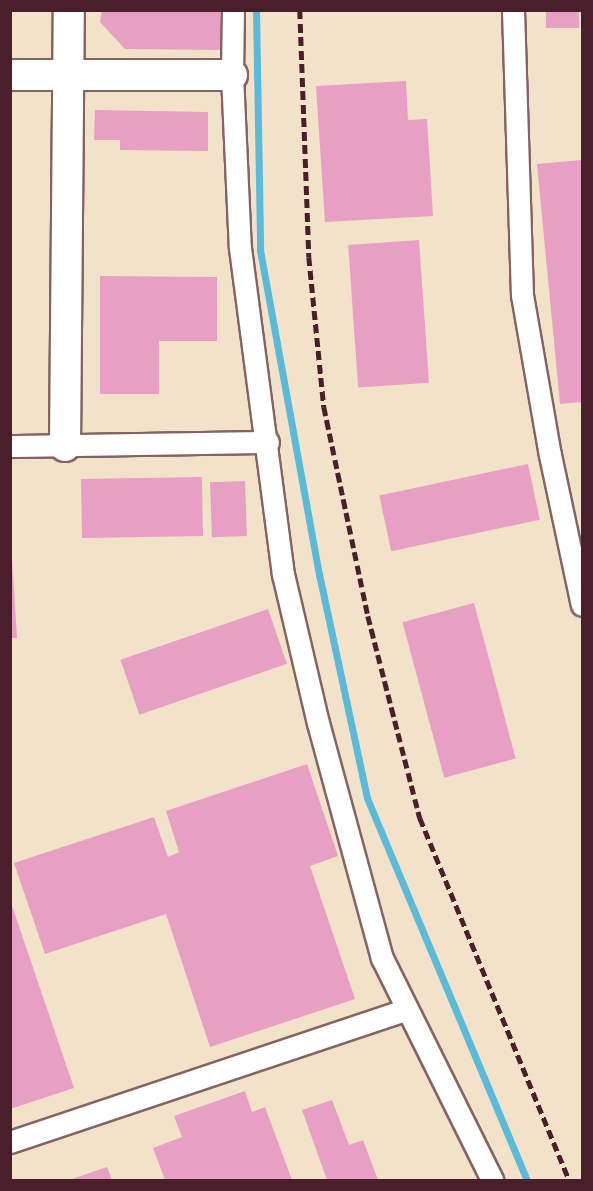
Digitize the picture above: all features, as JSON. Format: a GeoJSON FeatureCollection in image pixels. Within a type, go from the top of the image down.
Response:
{"type":"FeatureCollection","features":[{"type":"Feature","properties":{"kind":"street"},"geometry":{"type":"LineString","coordinates":[[65,446],[66,74],[69,10]]}},
{"type":"Feature","properties":{"kind":"street"},"geometry":{"type":"LineString","coordinates":[[233,10],[232,75],[240,248],[268,442],[283,574],[318,723],[381,958],[492,1180]]}},
{"type":"Feature","properties":{"kind":"street"},"geometry":{"type":"LineString","coordinates":[[513,10],[522,295],[550,455],[582,605]]}},
{"type":"Feature","properties":{"kind":"street"},"geometry":{"type":"LineString","coordinates":[[10,75],[232,75]]}},
{"type":"Feature","properties":{"kind":"street"},"geometry":{"type":"LineString","coordinates":[[10,446],[268,442]]}},
{"type":"Feature","properties":{"kind":"street"},"geometry":{"type":"LineString","coordinates":[[10,1142],[405,1010]]}},
{"type":"Feature","properties":{"kind":"building"},"geometry":{"type":"Polygon","coordinates":[[[102,10],[226,10],[226,50],[125,49],[100,22],[102,10]]]}},
{"type":"Feature","properties":{"kind":"building"},"geometry":{"type":"Polygon","coordinates":[[[546,10],[579,10],[579,28],[546,28],[546,10]]]}},
{"type":"Feature","properties":{"kind":"building"},"geometry":{"type":"Polygon","coordinates":[[[406,81],[408,120],[427,119],[433,216],[325,222],[316,86],[406,81]]]}},
{"type":"Feature","properties":{"kind":"building"},"geometry":{"type":"Polygon","coordinates":[[[95,110],[208,112],[208,151],[120,150],[120,140],[94,140],[95,110]]]}},
{"type":"Feature","properties":{"kind":"building"},"geometry":{"type":"Polygon","coordinates":[[[582,160],[582,402],[560,404],[537,164],[582,160]]]}},
{"type":"Feature","properties":{"kind":"building"},"geometry":{"type":"Polygon","coordinates":[[[419,240],[429,383],[358,388],[348,245],[419,240]]]}},
{"type":"Feature","properties":{"kind":"building"},"geometry":{"type":"Polygon","coordinates":[[[100,276],[217,277],[217,341],[159,341],[159,394],[100,394],[100,276]]]}},
{"type":"Feature","properties":{"kind":"building"},"geometry":{"type":"Polygon","coordinates":[[[528,464],[540,520],[391,551],[379,496],[528,464]]]}},
{"type":"Feature","properties":{"kind":"building"},"geometry":{"type":"Polygon","coordinates":[[[202,477],[203,536],[82,538],[81,479],[202,477]]]}},
{"type":"Feature","properties":{"kind":"building"},"geometry":{"type":"Polygon","coordinates":[[[245,481],[247,536],[212,537],[210,482],[245,481]]]}},
{"type":"Feature","properties":{"kind":"building"},"geometry":{"type":"Polygon","coordinates":[[[10,530],[17,638],[10,638],[10,530]]]}},
{"type":"Feature","properties":{"kind":"building"},"geometry":{"type":"Polygon","coordinates":[[[474,603],[516,759],[444,778],[403,622],[474,603]]]}},
{"type":"Feature","properties":{"kind":"building"},"geometry":{"type":"Polygon","coordinates":[[[268,609],[287,664],[139,715],[120,660],[268,609]]]}},
{"type":"Feature","properties":{"kind":"building"},"geometry":{"type":"Polygon","coordinates":[[[307,764],[338,856],[310,866],[355,999],[210,1047],[166,914],[45,954],[14,863],[154,817],[168,857],[179,852],[166,811],[307,764]]]}},
{"type":"Feature","properties":{"kind":"building"},"geometry":{"type":"Polygon","coordinates":[[[10,900],[74,1088],[10,1109],[10,900]]]}},
{"type":"Feature","properties":{"kind":"building"},"geometry":{"type":"Polygon","coordinates":[[[245,1091],[252,1112],[265,1107],[292,1180],[165,1180],[153,1148],[182,1137],[174,1116],[245,1091]]]}},
{"type":"Feature","properties":{"kind":"building"},"geometry":{"type":"Polygon","coordinates":[[[332,1100],[349,1145],[363,1140],[378,1180],[327,1180],[302,1110],[332,1100]]]}},
{"type":"Feature","properties":{"kind":"building"},"geometry":{"type":"Polygon","coordinates":[[[107,1167],[112,1180],[69,1180],[107,1167]]]}},
{"type":"Feature","properties":{"kind":"waterway"},"geometry":{"type":"LineString","coordinates":[[256,10],[260,250],[319,574],[367,798],[527,1180]]}},
{"type":"Feature","properties":{"kind":"railway"},"geometry":{"type":"LineString","coordinates":[[300,10],[309,257],[324,407],[368,616],[420,818],[569,1180]]}}]}
